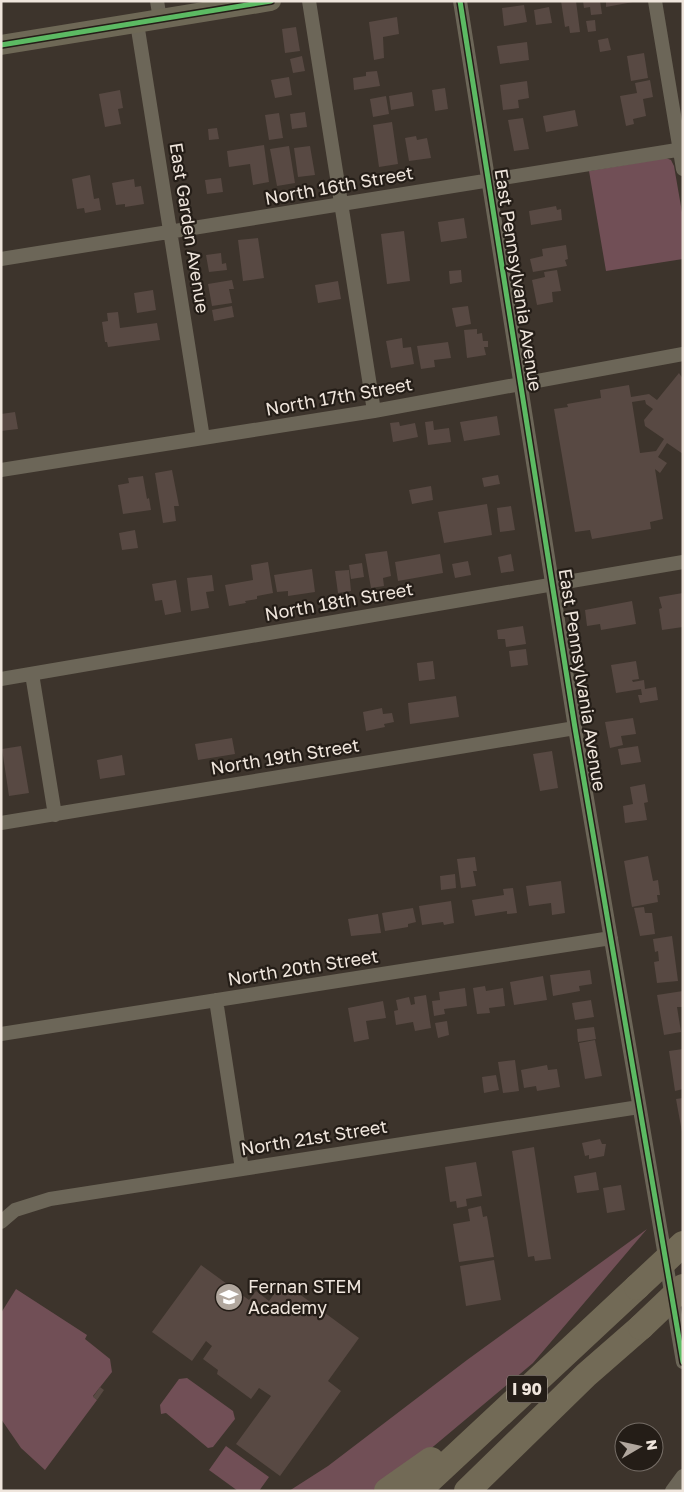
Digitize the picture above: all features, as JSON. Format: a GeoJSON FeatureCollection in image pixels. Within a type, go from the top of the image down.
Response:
{"type":"FeatureCollection","features":[{"type":"Feature","properties":{"kind":"highway","name":"I 90"},"geometry":{"type":"LineString","coordinates":[[418,1491],[683,1244]]}},
{"type":"Feature","properties":{"kind":"highway","name":"I 90"},"geometry":{"type":"LineString","coordinates":[[467,1491],[586,1375],[683,1287]]}},
{"type":"Feature","properties":{"kind":"highway"},"geometry":{"type":"LineString","coordinates":[[387,1491],[458,1440],[568,1350]]}},
{"type":"Feature","properties":{"kind":"main road"},"geometry":{"type":"LineString","coordinates":[[2,42],[137,23],[159,10],[271,1]]}},
{"type":"Feature","properties":{"kind":"street"},"geometry":{"type":"LineString","coordinates":[[310,1],[374,411]]}},
{"type":"Feature","properties":{"kind":"street","name":"East Pennsylvania Avenue"},"geometry":{"type":"LineString","coordinates":[[460,1],[575,728],[683,1362]]}},
{"type":"Feature","properties":{"kind":"street"},"geometry":{"type":"LineString","coordinates":[[655,1],[683,169]]}},
{"type":"Feature","properties":{"kind":"street","name":"East Garden Avenue"},"geometry":{"type":"LineString","coordinates":[[137,23],[203,438]]}},
{"type":"Feature","properties":{"kind":"street","name":"North 16th Street"},"geometry":{"type":"LineString","coordinates":[[1,259],[341,206],[488,179],[681,149]]}},
{"type":"Feature","properties":{"kind":"street","name":"North 17th Street"},"geometry":{"type":"LineString","coordinates":[[1,470],[374,411],[521,382],[683,354]]}},
{"type":"Feature","properties":{"kind":"street","name":"North 18th Street"},"geometry":{"type":"LineString","coordinates":[[1,679],[683,562]]}},
{"type":"Feature","properties":{"kind":"street"},"geometry":{"type":"LineString","coordinates":[[32,674],[55,815]]}},
{"type":"Feature","properties":{"kind":"street","name":"North 19th Street"},"geometry":{"type":"LineString","coordinates":[[1,823],[575,728]]}},
{"type":"Feature","properties":{"kind":"street","name":"North 20th Street"},"geometry":{"type":"LineString","coordinates":[[1,1034],[611,938]]}},
{"type":"Feature","properties":{"kind":"street"},"geometry":{"type":"LineString","coordinates":[[216,1000],[242,1168]]}},
{"type":"Feature","properties":{"kind":"street","name":"North 21st Street"},"geometry":{"type":"LineString","coordinates":[[1,1222],[15,1210],[41,1202],[242,1168],[639,1107]]}},
{"type":"Feature","properties":{"kind":"street"},"geometry":{"type":"LineString","coordinates":[[672,1491],[683,1476]]}},
{"type":"Feature","properties":{"kind":"shaded area"},"geometry":{"type":"Polygon","coordinates":[[[666,158],[671,160],[674,166],[683,218],[683,259],[606,271],[589,171],[666,158]]]}},
{"type":"Feature","properties":{"kind":"shaded area"},"geometry":{"type":"Polygon","coordinates":[[[647,1229],[533,1363],[422,1456],[372,1491],[289,1491],[328,1466],[467,1360],[647,1229]]]}},
{"type":"Feature","properties":{"kind":"shaded area"},"geometry":{"type":"Polygon","coordinates":[[[16,1289],[87,1335],[85,1339],[110,1359],[112,1372],[93,1396],[97,1400],[45,1470],[21,1448],[1,1419],[1,1313],[16,1289]]]}},
{"type":"Feature","properties":{"kind":"shaded area"},"geometry":{"type":"Polygon","coordinates":[[[187,1378],[233,1411],[235,1419],[213,1447],[208,1448],[166,1413],[161,1414],[160,1405],[179,1379],[187,1378]]]}},
{"type":"Feature","properties":{"kind":"shaded area"},"geometry":{"type":"Polygon","coordinates":[[[226,1446],[269,1477],[259,1491],[238,1491],[209,1470],[226,1446]]]}},
{"type":"Feature","properties":{"kind":"building"},"geometry":{"type":"Polygon","coordinates":[[[561,1],[576,1],[580,32],[570,33],[569,26],[565,27],[561,1]]]}},
{"type":"Feature","properties":{"kind":"building"},"geometry":{"type":"Polygon","coordinates":[[[583,1],[600,1],[602,14],[591,15],[590,7],[584,8],[583,1]]]}},
{"type":"Feature","properties":{"kind":"building"},"geometry":{"type":"Polygon","coordinates":[[[606,1],[633,1],[633,2],[606,7],[606,1]]]}},
{"type":"Feature","properties":{"kind":"building"},"geometry":{"type":"Polygon","coordinates":[[[524,5],[527,22],[504,26],[502,8],[524,5]]]}},
{"type":"Feature","properties":{"kind":"building"},"geometry":{"type":"Polygon","coordinates":[[[549,7],[552,23],[536,25],[534,10],[549,7]]]}},
{"type":"Feature","properties":{"kind":"building"},"geometry":{"type":"Polygon","coordinates":[[[397,17],[399,34],[383,37],[384,58],[374,60],[369,22],[397,17]]]}},
{"type":"Feature","properties":{"kind":"building"},"geometry":{"type":"Polygon","coordinates":[[[595,20],[596,31],[588,32],[586,21],[595,20]]]}},
{"type":"Feature","properties":{"kind":"building"},"geometry":{"type":"Polygon","coordinates":[[[296,27],[300,51],[285,53],[282,29],[296,27]]]}},
{"type":"Feature","properties":{"kind":"building"},"geometry":{"type":"Polygon","coordinates":[[[608,38],[611,50],[600,52],[598,40],[608,38]]]}},
{"type":"Feature","properties":{"kind":"building"},"geometry":{"type":"Polygon","coordinates":[[[527,42],[529,60],[500,64],[497,46],[527,42]]]}},
{"type":"Feature","properties":{"kind":"building"},"geometry":{"type":"Polygon","coordinates":[[[644,53],[648,78],[631,81],[627,56],[644,53]]]}},
{"type":"Feature","properties":{"kind":"building"},"geometry":{"type":"Polygon","coordinates":[[[302,56],[305,71],[293,73],[290,59],[302,56]]]}},
{"type":"Feature","properties":{"kind":"building"},"geometry":{"type":"Polygon","coordinates":[[[377,71],[380,86],[354,90],[353,78],[366,76],[366,72],[377,71]]]}},
{"type":"Feature","properties":{"kind":"building"},"geometry":{"type":"Polygon","coordinates":[[[289,77],[292,95],[275,98],[271,80],[289,77]]]}},
{"type":"Feature","properties":{"kind":"building"},"geometry":{"type":"Polygon","coordinates":[[[650,80],[653,97],[643,99],[646,116],[633,119],[634,124],[626,126],[620,96],[637,93],[635,83],[650,80]]]}},
{"type":"Feature","properties":{"kind":"building"},"geometry":{"type":"Polygon","coordinates":[[[527,81],[529,98],[518,100],[519,108],[503,110],[500,85],[527,81]]]}},
{"type":"Feature","properties":{"kind":"building"},"geometry":{"type":"Polygon","coordinates":[[[445,88],[448,109],[435,111],[432,90],[445,88]]]}},
{"type":"Feature","properties":{"kind":"building"},"geometry":{"type":"Polygon","coordinates":[[[120,90],[123,108],[118,109],[121,124],[105,127],[99,94],[120,90]]]}},
{"type":"Feature","properties":{"kind":"building"},"geometry":{"type":"Polygon","coordinates":[[[412,92],[414,106],[391,110],[389,96],[412,92]]]}},
{"type":"Feature","properties":{"kind":"building"},"geometry":{"type":"Polygon","coordinates":[[[386,96],[389,114],[373,117],[370,99],[386,96]]]}},
{"type":"Feature","properties":{"kind":"building"},"geometry":{"type":"Polygon","coordinates":[[[575,110],[578,126],[546,132],[543,116],[575,110]]]}},
{"type":"Feature","properties":{"kind":"building"},"geometry":{"type":"Polygon","coordinates":[[[305,112],[307,127],[292,129],[290,114],[305,112]]]}},
{"type":"Feature","properties":{"kind":"building"},"geometry":{"type":"Polygon","coordinates":[[[279,113],[283,138],[269,140],[265,115],[279,113]]]}},
{"type":"Feature","properties":{"kind":"building"},"geometry":{"type":"Polygon","coordinates":[[[523,118],[529,149],[514,151],[508,120],[523,118]]]}},
{"type":"Feature","properties":{"kind":"building"},"geometry":{"type":"Polygon","coordinates":[[[392,122],[398,164],[379,167],[373,125],[392,122]]]}},
{"type":"Feature","properties":{"kind":"building"},"geometry":{"type":"Polygon","coordinates":[[[217,128],[219,139],[209,140],[208,129],[217,128]]]}},
{"type":"Feature","properties":{"kind":"building"},"geometry":{"type":"Polygon","coordinates":[[[416,136],[417,140],[427,138],[431,158],[409,161],[405,138],[416,136]]]}},
{"type":"Feature","properties":{"kind":"building"},"geometry":{"type":"Polygon","coordinates":[[[264,145],[269,182],[253,185],[250,164],[229,167],[227,151],[264,145]]]}},
{"type":"Feature","properties":{"kind":"building"},"geometry":{"type":"Polygon","coordinates":[[[289,146],[295,183],[277,186],[270,149],[289,146]]]}},
{"type":"Feature","properties":{"kind":"building"},"geometry":{"type":"Polygon","coordinates":[[[310,146],[315,175],[298,177],[294,148],[310,146]]]}},
{"type":"Feature","properties":{"kind":"building"},"geometry":{"type":"Polygon","coordinates":[[[90,175],[94,199],[99,198],[101,210],[85,213],[84,208],[77,209],[72,179],[90,175]]]}},
{"type":"Feature","properties":{"kind":"building"},"geometry":{"type":"Polygon","coordinates":[[[221,178],[223,192],[207,194],[205,180],[221,178]]]}},
{"type":"Feature","properties":{"kind":"building"},"geometry":{"type":"Polygon","coordinates":[[[134,179],[135,187],[141,186],[144,204],[125,207],[125,204],[116,205],[112,183],[134,179]]]}},
{"type":"Feature","properties":{"kind":"building"},"geometry":{"type":"Polygon","coordinates":[[[556,206],[557,210],[561,209],[562,220],[531,225],[529,211],[556,206]]]}},
{"type":"Feature","properties":{"kind":"building"},"geometry":{"type":"Polygon","coordinates":[[[464,218],[467,238],[441,242],[438,222],[464,218]]]}},
{"type":"Feature","properties":{"kind":"building"},"geometry":{"type":"Polygon","coordinates":[[[404,231],[410,281],[387,284],[381,234],[404,231]]]}},
{"type":"Feature","properties":{"kind":"building"},"geometry":{"type":"Polygon","coordinates":[[[258,238],[264,278],[243,281],[238,240],[258,238]]]}},
{"type":"Feature","properties":{"kind":"building"},"geometry":{"type":"Polygon","coordinates":[[[566,245],[568,259],[565,260],[567,266],[533,272],[530,259],[543,256],[542,249],[566,245]]]}},
{"type":"Feature","properties":{"kind":"building"},"geometry":{"type":"Polygon","coordinates":[[[221,253],[222,264],[226,263],[227,270],[209,272],[206,255],[221,253]]]}},
{"type":"Feature","properties":{"kind":"building"},"geometry":{"type":"Polygon","coordinates":[[[461,270],[462,282],[450,284],[449,271],[461,270]]]}},
{"type":"Feature","properties":{"kind":"building"},"geometry":{"type":"Polygon","coordinates":[[[557,270],[561,291],[552,292],[553,302],[537,305],[532,280],[545,277],[544,272],[557,270]]]}},
{"type":"Feature","properties":{"kind":"building"},"geometry":{"type":"Polygon","coordinates":[[[232,280],[234,289],[229,289],[232,303],[212,306],[208,284],[232,280]]]}},
{"type":"Feature","properties":{"kind":"building"},"geometry":{"type":"Polygon","coordinates":[[[338,281],[341,299],[318,303],[315,285],[338,281]]]}},
{"type":"Feature","properties":{"kind":"building"},"geometry":{"type":"Polygon","coordinates":[[[153,290],[156,310],[137,313],[134,293],[153,290]]]}},
{"type":"Feature","properties":{"kind":"building"},"geometry":{"type":"Polygon","coordinates":[[[232,306],[234,317],[214,321],[212,310],[232,306]]]}},
{"type":"Feature","properties":{"kind":"building"},"geometry":{"type":"Polygon","coordinates":[[[468,306],[471,324],[456,327],[452,308],[468,306]]]}},
{"type":"Feature","properties":{"kind":"building"},"geometry":{"type":"Polygon","coordinates":[[[118,312],[120,328],[157,323],[160,340],[108,347],[107,342],[105,342],[102,322],[108,321],[107,313],[118,312]]]}},
{"type":"Feature","properties":{"kind":"building"},"geometry":{"type":"Polygon","coordinates":[[[477,329],[477,334],[482,333],[483,341],[488,341],[488,347],[484,347],[486,355],[467,358],[464,330],[477,329]]]}},
{"type":"Feature","properties":{"kind":"building"},"geometry":{"type":"Polygon","coordinates":[[[402,338],[403,348],[411,347],[414,364],[391,368],[386,341],[402,338]]]}},
{"type":"Feature","properties":{"kind":"building"},"geometry":{"type":"Polygon","coordinates":[[[448,342],[451,358],[434,360],[435,367],[421,369],[417,346],[448,342]]]}},
{"type":"Feature","properties":{"kind":"building"},"geometry":{"type":"Polygon","coordinates":[[[679,373],[683,379],[683,454],[667,443],[658,457],[667,463],[660,473],[655,469],[663,519],[650,522],[651,529],[592,539],[590,530],[575,532],[554,409],[568,407],[567,404],[601,398],[600,390],[629,385],[631,397],[649,394],[657,400],[679,373]],[[645,400],[632,402],[640,453],[656,451],[664,439],[645,426],[644,420],[653,409],[646,404],[645,400]]]}},
{"type":"Feature","properties":{"kind":"building"},"geometry":{"type":"Polygon","coordinates":[[[15,412],[18,429],[1,431],[1,414],[15,412]]]}},
{"type":"Feature","properties":{"kind":"building"},"geometry":{"type":"Polygon","coordinates":[[[497,416],[500,435],[464,441],[460,422],[497,416]]]}},
{"type":"Feature","properties":{"kind":"building"},"geometry":{"type":"Polygon","coordinates":[[[433,421],[434,430],[449,428],[451,442],[428,445],[425,422],[433,421]]]}},
{"type":"Feature","properties":{"kind":"building"},"geometry":{"type":"Polygon","coordinates":[[[399,422],[400,426],[415,423],[418,437],[393,442],[390,423],[399,422]]]}},
{"type":"Feature","properties":{"kind":"building"},"geometry":{"type":"Polygon","coordinates":[[[172,470],[179,506],[174,506],[176,521],[163,523],[155,473],[172,470]]]}},
{"type":"Feature","properties":{"kind":"building"},"geometry":{"type":"Polygon","coordinates":[[[498,475],[500,484],[484,487],[482,478],[498,475]]]}},
{"type":"Feature","properties":{"kind":"building"},"geometry":{"type":"Polygon","coordinates":[[[143,476],[151,510],[123,514],[118,485],[129,483],[128,478],[143,476]]]}},
{"type":"Feature","properties":{"kind":"building"},"geometry":{"type":"Polygon","coordinates":[[[431,486],[433,500],[412,504],[409,490],[431,486]]]}},
{"type":"Feature","properties":{"kind":"building"},"geometry":{"type":"Polygon","coordinates":[[[487,504],[492,535],[444,543],[438,512],[487,504]]]}},
{"type":"Feature","properties":{"kind":"building"},"geometry":{"type":"Polygon","coordinates":[[[511,506],[515,530],[500,532],[497,508],[511,506]]]}},
{"type":"Feature","properties":{"kind":"building"},"geometry":{"type":"Polygon","coordinates":[[[135,530],[138,548],[122,550],[119,533],[135,530]]]}},
{"type":"Feature","properties":{"kind":"building"},"geometry":{"type":"Polygon","coordinates":[[[387,551],[391,576],[383,578],[384,586],[371,588],[365,554],[387,551]]]}},
{"type":"Feature","properties":{"kind":"building"},"geometry":{"type":"Polygon","coordinates":[[[440,554],[443,573],[398,581],[395,562],[440,554]]]}},
{"type":"Feature","properties":{"kind":"building"},"geometry":{"type":"Polygon","coordinates":[[[511,554],[514,571],[501,573],[498,557],[511,554]]]}},
{"type":"Feature","properties":{"kind":"building"},"geometry":{"type":"Polygon","coordinates":[[[468,561],[471,575],[455,578],[452,564],[468,561]]]}},
{"type":"Feature","properties":{"kind":"building"},"geometry":{"type":"Polygon","coordinates":[[[268,562],[273,593],[257,596],[257,599],[245,601],[246,603],[229,606],[225,585],[253,580],[251,565],[268,562]]]}},
{"type":"Feature","properties":{"kind":"building"},"geometry":{"type":"Polygon","coordinates":[[[362,563],[364,577],[351,579],[349,565],[362,563]]]}},
{"type":"Feature","properties":{"kind":"building"},"geometry":{"type":"Polygon","coordinates":[[[312,569],[315,592],[288,596],[288,591],[277,592],[274,575],[312,569]]]}},
{"type":"Feature","properties":{"kind":"building"},"geometry":{"type":"Polygon","coordinates":[[[349,570],[351,591],[338,593],[335,571],[349,570]]]}},
{"type":"Feature","properties":{"kind":"building"},"geometry":{"type":"Polygon","coordinates":[[[212,575],[214,591],[206,592],[209,608],[191,611],[187,578],[212,575]]]}},
{"type":"Feature","properties":{"kind":"building"},"geometry":{"type":"Polygon","coordinates":[[[176,580],[181,612],[165,615],[162,600],[155,601],[152,584],[176,580]]]}},
{"type":"Feature","properties":{"kind":"building"},"geometry":{"type":"Polygon","coordinates":[[[683,593],[683,627],[662,630],[659,609],[662,608],[659,597],[683,593]]]}},
{"type":"Feature","properties":{"kind":"building"},"geometry":{"type":"Polygon","coordinates":[[[632,601],[636,624],[601,630],[600,624],[587,626],[585,610],[632,601]]]}},
{"type":"Feature","properties":{"kind":"building"},"geometry":{"type":"Polygon","coordinates":[[[523,626],[526,644],[506,647],[505,639],[498,639],[497,630],[523,626]]]}},
{"type":"Feature","properties":{"kind":"building"},"geometry":{"type":"Polygon","coordinates":[[[526,649],[528,665],[511,667],[509,651],[526,649]]]}},
{"type":"Feature","properties":{"kind":"building"},"geometry":{"type":"Polygon","coordinates":[[[433,661],[435,679],[419,681],[417,663],[433,661]]]}},
{"type":"Feature","properties":{"kind":"building"},"geometry":{"type":"Polygon","coordinates":[[[636,661],[639,679],[632,680],[633,682],[644,680],[645,689],[656,687],[658,700],[640,703],[638,695],[642,695],[641,689],[616,693],[611,665],[636,661]]]}},
{"type":"Feature","properties":{"kind":"building"},"geometry":{"type":"Polygon","coordinates":[[[456,696],[459,717],[410,724],[408,703],[456,696]]]}},
{"type":"Feature","properties":{"kind":"building"},"geometry":{"type":"Polygon","coordinates":[[[382,708],[383,714],[392,713],[394,722],[384,724],[385,727],[366,731],[363,712],[382,708]]]}},
{"type":"Feature","properties":{"kind":"building"},"geometry":{"type":"Polygon","coordinates":[[[633,718],[636,734],[621,736],[623,745],[610,748],[605,722],[633,718]]]}},
{"type":"Feature","properties":{"kind":"building"},"geometry":{"type":"Polygon","coordinates":[[[232,738],[235,754],[198,760],[195,744],[232,738]]]}},
{"type":"Feature","properties":{"kind":"building"},"geometry":{"type":"Polygon","coordinates":[[[21,746],[29,793],[9,796],[2,749],[21,746]]]}},
{"type":"Feature","properties":{"kind":"building"},"geometry":{"type":"Polygon","coordinates":[[[638,746],[641,762],[621,765],[618,749],[638,746]]]}},
{"type":"Feature","properties":{"kind":"building"},"geometry":{"type":"Polygon","coordinates":[[[552,751],[558,788],[540,791],[533,754],[552,751]]]}},
{"type":"Feature","properties":{"kind":"building"},"geometry":{"type":"Polygon","coordinates":[[[122,755],[125,775],[100,779],[97,760],[122,755]]]}},
{"type":"Feature","properties":{"kind":"building"},"geometry":{"type":"Polygon","coordinates":[[[645,784],[648,802],[644,803],[647,820],[625,823],[623,806],[633,804],[630,787],[645,784]]]}},
{"type":"Feature","properties":{"kind":"building"},"geometry":{"type":"Polygon","coordinates":[[[648,856],[653,881],[658,880],[660,895],[657,895],[658,902],[632,907],[624,861],[648,856]]]}},
{"type":"Feature","properties":{"kind":"building"},"geometry":{"type":"Polygon","coordinates":[[[475,857],[477,871],[473,871],[476,886],[461,888],[457,859],[475,857]]]}},
{"type":"Feature","properties":{"kind":"building"},"geometry":{"type":"Polygon","coordinates":[[[455,874],[456,888],[441,890],[440,876],[455,874]]]}},
{"type":"Feature","properties":{"kind":"building"},"geometry":{"type":"Polygon","coordinates":[[[561,881],[565,913],[552,915],[551,903],[529,906],[526,886],[561,881]]]}},
{"type":"Feature","properties":{"kind":"building"},"geometry":{"type":"Polygon","coordinates":[[[513,888],[517,913],[507,914],[507,911],[475,916],[472,900],[504,895],[503,889],[513,888]]]}},
{"type":"Feature","properties":{"kind":"building"},"geometry":{"type":"Polygon","coordinates":[[[451,901],[454,923],[444,925],[443,922],[422,925],[419,906],[451,901]]]}},
{"type":"Feature","properties":{"kind":"building"},"geometry":{"type":"Polygon","coordinates":[[[644,907],[645,913],[652,913],[655,934],[640,936],[634,908],[644,907]]]}},
{"type":"Feature","properties":{"kind":"building"},"geometry":{"type":"Polygon","coordinates":[[[413,908],[416,922],[408,924],[408,927],[385,931],[382,913],[413,908]]]}},
{"type":"Feature","properties":{"kind":"building"},"geometry":{"type":"Polygon","coordinates":[[[378,914],[381,933],[351,936],[348,919],[378,914]]]}},
{"type":"Feature","properties":{"kind":"building"},"geometry":{"type":"Polygon","coordinates":[[[672,936],[678,981],[657,983],[654,962],[659,961],[658,951],[655,952],[653,939],[672,936]]]}},
{"type":"Feature","properties":{"kind":"building"},"geometry":{"type":"Polygon","coordinates":[[[590,970],[592,984],[579,986],[580,991],[553,996],[550,975],[590,970]]]}},
{"type":"Feature","properties":{"kind":"building"},"geometry":{"type":"Polygon","coordinates":[[[543,976],[547,1000],[514,1005],[510,982],[543,976]]]}},
{"type":"Feature","properties":{"kind":"building"},"geometry":{"type":"Polygon","coordinates":[[[485,986],[486,991],[503,988],[505,1006],[489,1008],[490,1013],[477,1014],[473,988],[485,986]]]}},
{"type":"Feature","properties":{"kind":"building"},"geometry":{"type":"Polygon","coordinates":[[[465,988],[467,1006],[444,1009],[445,1014],[434,1016],[432,1001],[440,1000],[439,992],[465,988]]]}},
{"type":"Feature","properties":{"kind":"building"},"geometry":{"type":"Polygon","coordinates":[[[683,991],[683,1007],[677,1007],[681,1032],[664,1035],[657,995],[683,991]]]}},
{"type":"Feature","properties":{"kind":"building"},"geometry":{"type":"Polygon","coordinates":[[[426,995],[431,1028],[415,1031],[413,1022],[396,1025],[394,1011],[398,1010],[396,1000],[409,997],[411,1005],[415,1004],[414,997],[426,995]]]}},
{"type":"Feature","properties":{"kind":"building"},"geometry":{"type":"Polygon","coordinates":[[[591,1000],[594,1017],[575,1020],[572,1003],[591,1000]]]}},
{"type":"Feature","properties":{"kind":"building"},"geometry":{"type":"Polygon","coordinates":[[[383,1001],[386,1018],[366,1021],[369,1039],[354,1042],[348,1008],[383,1001]]]}},
{"type":"Feature","properties":{"kind":"building"},"geometry":{"type":"Polygon","coordinates":[[[447,1021],[449,1035],[438,1038],[435,1023],[447,1021]]]}},
{"type":"Feature","properties":{"kind":"building"},"geometry":{"type":"Polygon","coordinates":[[[594,1027],[596,1039],[578,1042],[577,1029],[594,1027]]]}},
{"type":"Feature","properties":{"kind":"building"},"geometry":{"type":"Polygon","coordinates":[[[595,1040],[602,1076],[585,1079],[579,1043],[595,1040]]]}},
{"type":"Feature","properties":{"kind":"building"},"geometry":{"type":"Polygon","coordinates":[[[683,1049],[683,1089],[675,1091],[669,1051],[683,1049]]]}},
{"type":"Feature","properties":{"kind":"building"},"geometry":{"type":"Polygon","coordinates":[[[515,1060],[519,1091],[503,1093],[498,1062],[515,1060]]]}},
{"type":"Feature","properties":{"kind":"building"},"geometry":{"type":"Polygon","coordinates":[[[547,1065],[548,1070],[557,1069],[560,1087],[537,1091],[536,1086],[524,1088],[521,1070],[547,1065]]]}},
{"type":"Feature","properties":{"kind":"building"},"geometry":{"type":"Polygon","coordinates":[[[496,1075],[499,1090],[484,1093],[482,1077],[496,1075]]]}},
{"type":"Feature","properties":{"kind":"building"},"geometry":{"type":"Polygon","coordinates":[[[683,1098],[683,1132],[682,1132],[676,1099],[683,1098]]]}},
{"type":"Feature","properties":{"kind":"building"},"geometry":{"type":"Polygon","coordinates":[[[600,1139],[602,1144],[606,1144],[604,1156],[589,1159],[589,1155],[585,1156],[582,1143],[600,1139]]]}},
{"type":"Feature","properties":{"kind":"building"},"geometry":{"type":"Polygon","coordinates":[[[534,1147],[551,1259],[535,1261],[534,1256],[528,1257],[512,1151],[534,1147]]]}},
{"type":"Feature","properties":{"kind":"building"},"geometry":{"type":"Polygon","coordinates":[[[476,1162],[482,1196],[466,1199],[467,1206],[457,1208],[456,1201],[450,1202],[445,1167],[476,1162]]]}},
{"type":"Feature","properties":{"kind":"building"},"geometry":{"type":"Polygon","coordinates":[[[596,1172],[599,1190],[577,1193],[574,1176],[596,1172]]]}},
{"type":"Feature","properties":{"kind":"building"},"geometry":{"type":"Polygon","coordinates":[[[621,1185],[625,1210],[607,1213],[603,1188],[621,1185]]]}},
{"type":"Feature","properties":{"kind":"building"},"geometry":{"type":"Polygon","coordinates":[[[481,1206],[483,1217],[487,1216],[494,1257],[459,1262],[453,1224],[470,1221],[468,1209],[481,1206]]]}},
{"type":"Feature","properties":{"kind":"building"},"geometry":{"type":"Polygon","coordinates":[[[494,1260],[501,1300],[466,1306],[460,1266],[494,1260]]]}},
{"type":"Feature","properties":{"kind":"building"},"geometry":{"type":"Polygon","coordinates":[[[201,1265],[249,1300],[256,1291],[269,1301],[283,1282],[359,1338],[328,1381],[341,1391],[280,1476],[236,1444],[271,1396],[259,1388],[251,1399],[217,1374],[218,1370],[203,1359],[212,1346],[206,1341],[192,1361],[152,1332],[201,1265]]]}},
{"type":"Feature","properties":{"kind":"building"},"geometry":{"type":"Polygon","coordinates":[[[100,1387],[104,1390],[97,1400],[93,1397],[100,1387]]]}},
{"type":"Feature","properties":{"kind":"cycle path"},"geometry":{"type":"LineString","coordinates":[[1,45],[271,1]]}},
{"type":"Feature","properties":{"kind":"cycle path"},"geometry":{"type":"LineString","coordinates":[[460,1],[575,728],[683,1362]]}},
{"type":"Feature","properties":{"kind":"place","name":"Fernan STEM Academy"},"geometry":{"type":"Point","coordinates":[229,1297]}}]}
